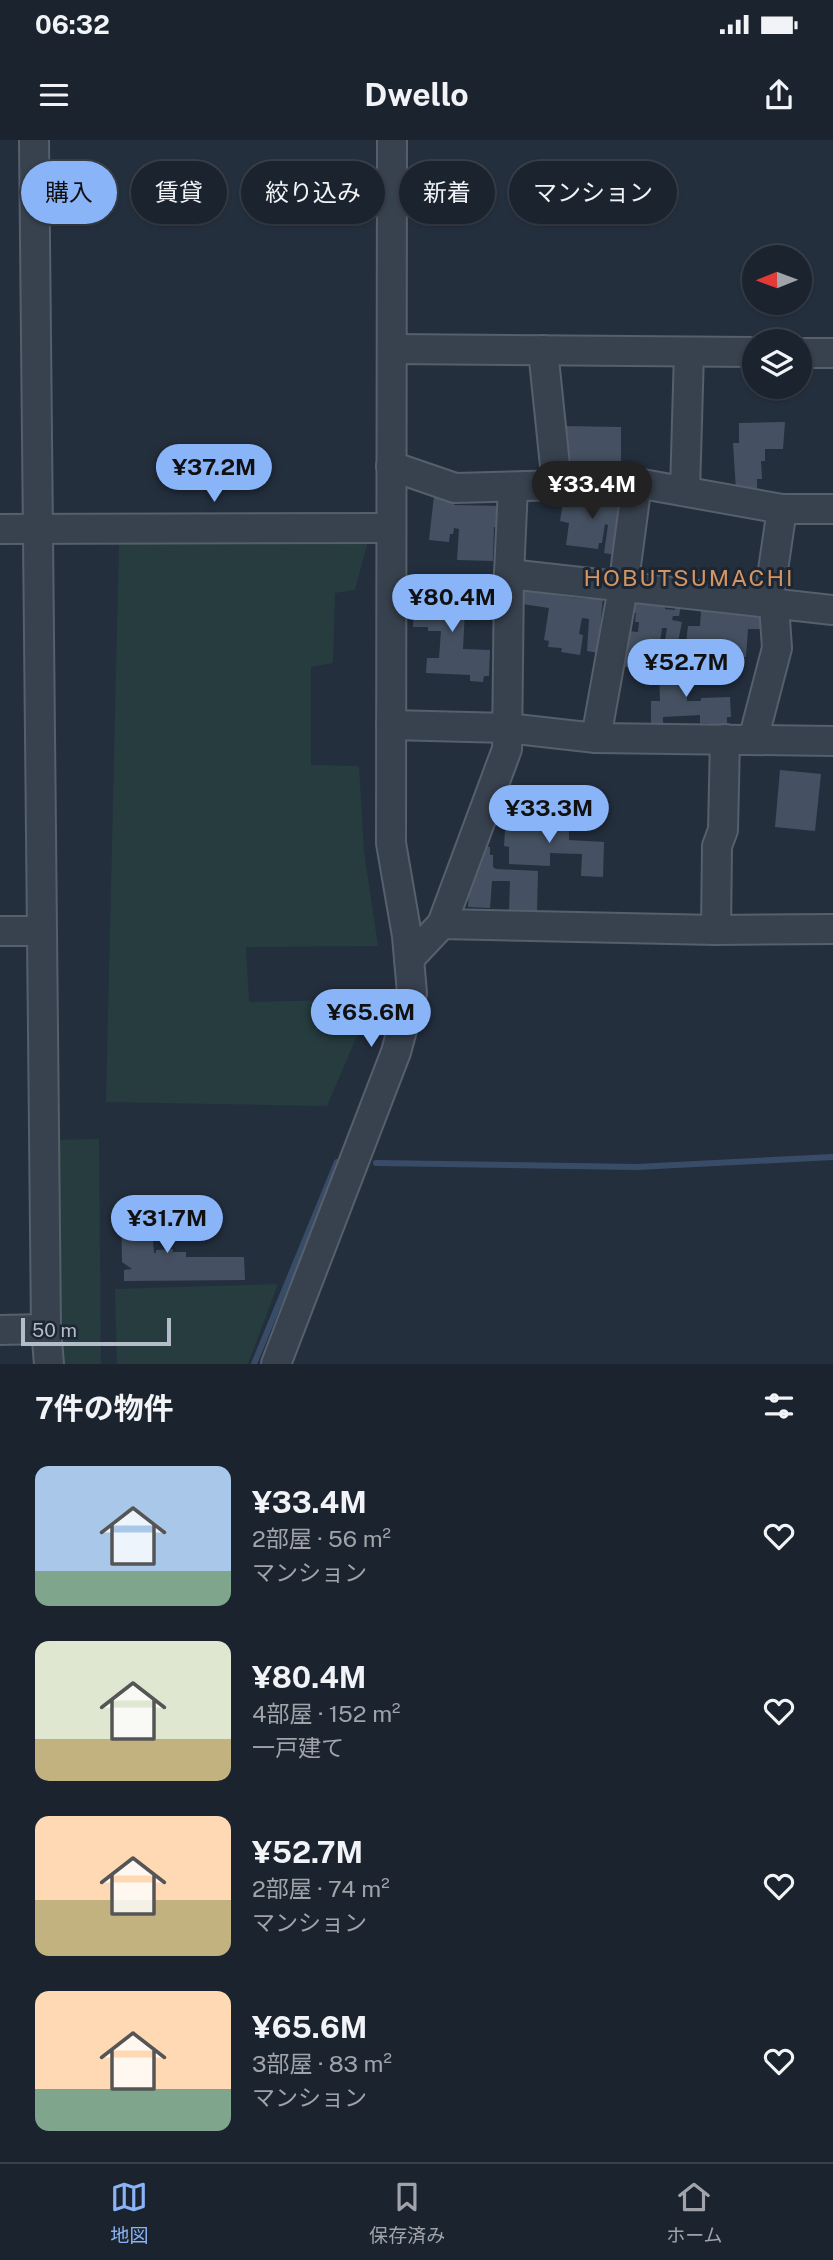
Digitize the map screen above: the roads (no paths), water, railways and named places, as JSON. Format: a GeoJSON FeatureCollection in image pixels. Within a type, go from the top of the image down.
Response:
{"type":"FeatureCollection","features":[{"type":"Feature","properties":{"kind":"street"},"geometry":{"type":"LineString","coordinates":[[34,140],[41,931],[46,1329],[49,1364]]}},
{"type":"Feature","properties":{"kind":"street"},"geometry":{"type":"LineString","coordinates":[[276,1364],[396,1052],[412,993],[407,936],[391,843],[393,140]]}},
{"type":"Feature","properties":{"kind":"street"},"geometry":{"type":"LineString","coordinates":[[392,349],[742,352]]}},
{"type":"Feature","properties":{"kind":"street"},"geometry":{"type":"LineString","coordinates":[[543,350],[557,485]]}},
{"type":"Feature","properties":{"kind":"street"},"geometry":{"type":"LineString","coordinates":[[685,491],[689,352]]}},
{"type":"Feature","properties":{"kind":"street"},"geometry":{"type":"LineString","coordinates":[[812,353],[833,353]]}},
{"type":"Feature","properties":{"kind":"street"},"geometry":{"type":"LineString","coordinates":[[391,466],[455,488],[637,483],[782,509],[833,509]]}},
{"type":"Feature","properties":{"kind":"street"},"geometry":{"type":"LineString","coordinates":[[596,738],[623,588],[637,483]]}},
{"type":"Feature","properties":{"kind":"street"},"geometry":{"type":"LineString","coordinates":[[409,959],[442,924],[507,749],[513,487]]}},
{"type":"Feature","properties":{"kind":"street"},"geometry":{"type":"LineString","coordinates":[[753,740],[777,648],[771,604],[782,509]]}},
{"type":"Feature","properties":{"kind":"street"},"geometry":{"type":"LineString","coordinates":[[0,529],[390,528]]}},
{"type":"Feature","properties":{"kind":"street"},"geometry":{"type":"LineString","coordinates":[[509,574],[833,610]]}},
{"type":"Feature","properties":{"kind":"street"},"geometry":{"type":"LineString","coordinates":[[391,725],[507,728],[596,738],[833,741]]}},
{"type":"Feature","properties":{"kind":"street"},"geometry":{"type":"LineString","coordinates":[[716,930],[717,846],[723,830],[725,739]]}},
{"type":"Feature","properties":{"kind":"street"},"geometry":{"type":"LineString","coordinates":[[442,924],[716,930],[833,929]]}},
{"type":"Feature","properties":{"kind":"street"},"geometry":{"type":"LineString","coordinates":[[0,931],[41,931]]}},
{"type":"Feature","properties":{"kind":"street"},"geometry":{"type":"LineString","coordinates":[[0,1330],[46,1329]]}},
{"type":"Feature","properties":{"kind":"waterway"},"geometry":{"type":"LineString","coordinates":[[376,1163],[637,1167],[833,1157]]}},
{"type":"Feature","properties":{"kind":"waterway"},"geometry":{"type":"LineString","coordinates":[[254,1364],[337,1162]]}},
{"type":"Feature","properties":{"kind":"district","name":"HOBUTSUMACHI"},"geometry":{"type":"Point","coordinates":[689,578]}}]}
